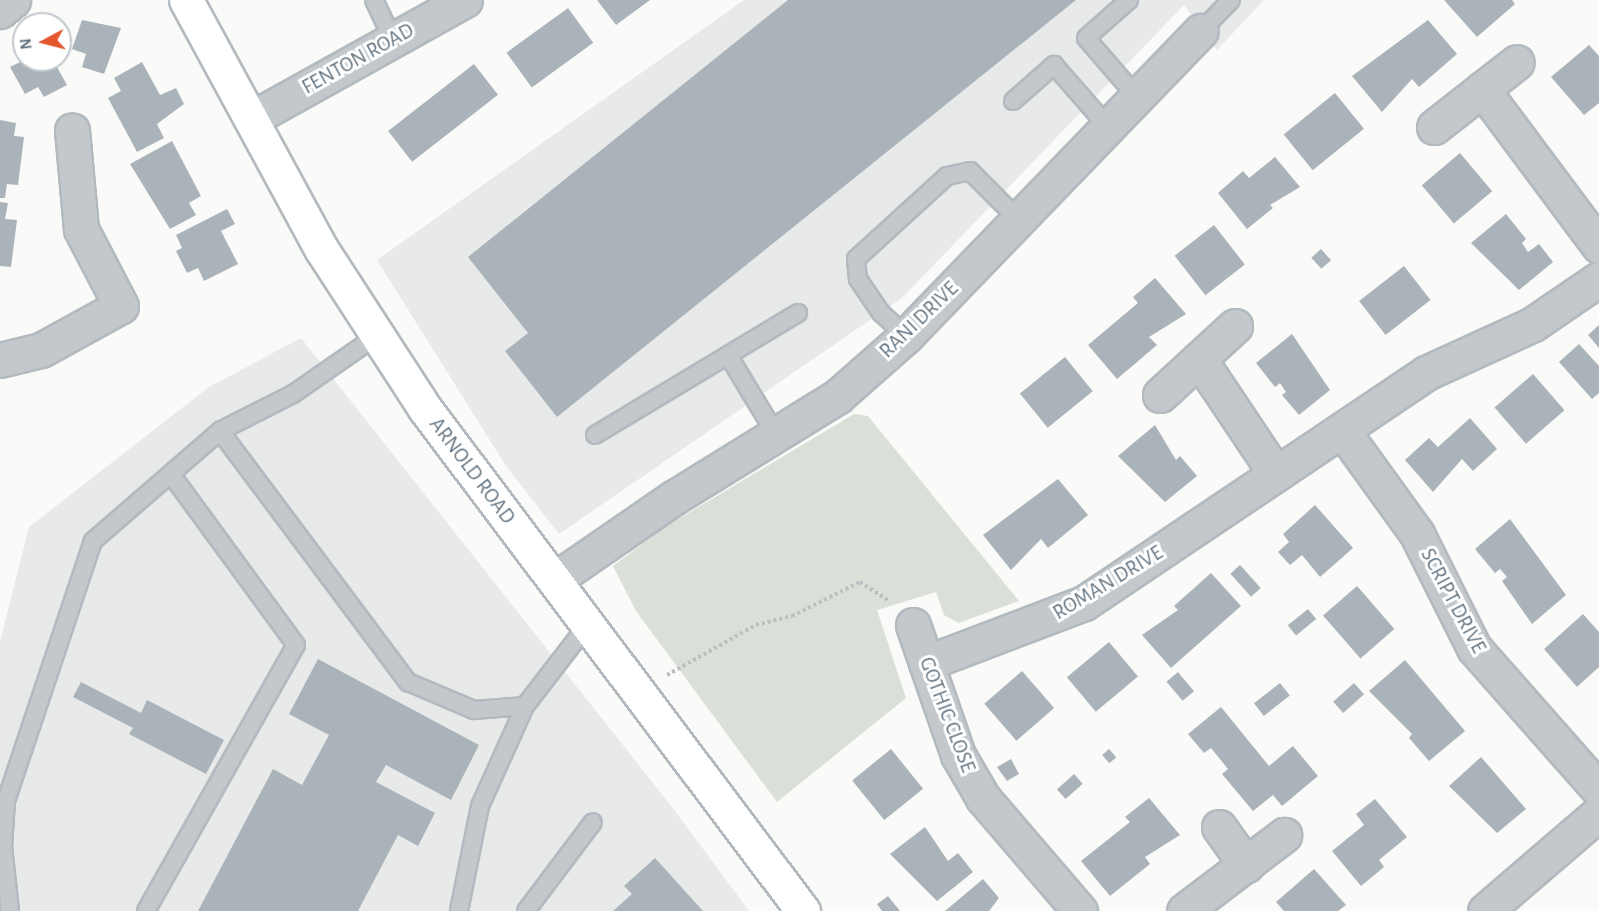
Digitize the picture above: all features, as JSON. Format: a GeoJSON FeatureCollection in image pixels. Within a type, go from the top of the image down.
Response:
{"type":"FeatureCollection","features":[{"type":"Feature","properties":{"kind":"main road","name":"ARNOLD ROAD"},"geometry":{"type":"LineString","coordinates":[[186,0],[322,250],[426,410],[557,578],[803,911]]}},
{"type":"Feature","properties":{"kind":"street"},"geometry":{"type":"LineString","coordinates":[[0,11],[13,0]]}},
{"type":"Feature","properties":{"kind":"street","name":"FENTON ROAD"},"geometry":{"type":"LineString","coordinates":[[251,119],[465,0]]}},
{"type":"Feature","properties":{"kind":"street","name":"RANI DRIVE"},"geometry":{"type":"LineString","coordinates":[[557,578],[775,433],[838,396],[906,336],[1202,31]]}},
{"type":"Feature","properties":{"kind":"street"},"geometry":{"type":"LineString","coordinates":[[1434,128],[1517,62]]}},
{"type":"Feature","properties":{"kind":"street"},"geometry":{"type":"LineString","coordinates":[[1482,89],[1599,246]]}},
{"type":"Feature","properties":{"kind":"street"},"geometry":{"type":"LineString","coordinates":[[0,360],[41,350],[121,306],[81,229],[72,130]]}},
{"type":"Feature","properties":{"kind":"street","name":"ROMAN DRIVE"},"geometry":{"type":"LineString","coordinates":[[926,663],[1084,603],[1426,373],[1533,324],[1599,279]]}},
{"type":"Feature","properties":{"kind":"street"},"geometry":{"type":"LineString","coordinates":[[1160,395],[1235,326]]}},
{"type":"Feature","properties":{"kind":"street"},"geometry":{"type":"LineString","coordinates":[[1198,359],[1276,474]]}},
{"type":"Feature","properties":{"kind":"street","name":"SCRIPT DRIVE"},"geometry":{"type":"LineString","coordinates":[[1342,430],[1418,534],[1474,648],[1599,790]]}},
{"type":"Feature","properties":{"kind":"street","name":"GOTHIC CLOSE"},"geometry":{"type":"LineString","coordinates":[[914,626],[958,755],[983,798],[1080,911]]}},
{"type":"Feature","properties":{"kind":"street"},"geometry":{"type":"LineString","coordinates":[[1485,911],[1599,813]]}},
{"type":"Feature","properties":{"kind":"street"},"geometry":{"type":"LineString","coordinates":[[1219,827],[1246,865]]}},
{"type":"Feature","properties":{"kind":"street"},"geometry":{"type":"LineString","coordinates":[[1184,911],[1284,835]]}},
{"type":"Feature","properties":{"kind":"lane"},"geometry":{"type":"LineString","coordinates":[[374,0],[393,40]]}},
{"type":"Feature","properties":{"kind":"lane"},"geometry":{"type":"LineString","coordinates":[[1129,0],[1086,38],[1137,97]]}},
{"type":"Feature","properties":{"kind":"lane","name":"RANI DRIVE"},"geometry":{"type":"LineString","coordinates":[[1202,31],[1231,0]]}},
{"type":"Feature","properties":{"kind":"lane"},"geometry":{"type":"LineString","coordinates":[[1013,101],[1054,65],[1108,127]]}},
{"type":"Feature","properties":{"kind":"lane"},"geometry":{"type":"LineString","coordinates":[[906,336],[881,313],[858,279],[856,259],[946,176],[970,171],[1018,220]]}},
{"type":"Feature","properties":{"kind":"lane"},"geometry":{"type":"LineString","coordinates":[[594,435],[798,313]]}},
{"type":"Feature","properties":{"kind":"lane"},"geometry":{"type":"LineString","coordinates":[[10,911],[3,847],[6,801],[93,541],[220,431],[293,394],[378,335]]}},
{"type":"Feature","properties":{"kind":"lane"},"geometry":{"type":"LineString","coordinates":[[729,355],[775,433]]}},
{"type":"Feature","properties":{"kind":"lane"},"geometry":{"type":"LineString","coordinates":[[220,431],[408,682],[474,710],[525,706]]}},
{"type":"Feature","properties":{"kind":"lane"},"geometry":{"type":"LineString","coordinates":[[146,911],[296,645],[171,474]]}},
{"type":"Feature","properties":{"kind":"lane"},"geometry":{"type":"LineString","coordinates":[[459,911],[480,806],[525,706],[589,623]]}},
{"type":"Feature","properties":{"kind":"lane"},"geometry":{"type":"LineString","coordinates":[[526,911],[593,822]]}},
{"type":"Feature","properties":{"kind":"path"},"geometry":{"type":"LineString","coordinates":[[635,685],[667,675],[756,625],[792,616],[860,582],[878,590],[914,626]]}},
{"type":"Feature","properties":{"kind":"shaded area"},"geometry":{"type":"Polygon","coordinates":[[[744,0],[1264,0],[1217,50],[1184,5],[902,298],[559,534],[506,466],[377,260],[744,0]]]}},
{"type":"Feature","properties":{"kind":"shaded area"},"geometry":{"type":"Polygon","coordinates":[[[301,338],[672,807],[749,911],[0,911],[0,641],[29,527],[209,387],[301,338]]]}},
{"type":"Feature","properties":{"kind":"shaded area"},"geometry":{"type":"Polygon","coordinates":[[[854,414],[868,416],[1019,601],[959,623],[944,615],[936,592],[877,610],[906,698],[777,802],[636,611],[613,566],[665,527],[854,414]]]}},
{"type":"Feature","properties":{"kind":"building"},"geometry":{"type":"Polygon","coordinates":[[[597,0],[650,0],[616,25],[597,0]]]}},
{"type":"Feature","properties":{"kind":"building"},"geometry":{"type":"Polygon","coordinates":[[[788,0],[1076,0],[557,417],[505,351],[528,333],[468,257],[788,0]]]}},
{"type":"Feature","properties":{"kind":"building"},"geometry":{"type":"Polygon","coordinates":[[[1444,0],[1512,0],[1515,4],[1477,37],[1444,0]]]}},
{"type":"Feature","properties":{"kind":"building"},"geometry":{"type":"Polygon","coordinates":[[[568,8],[593,43],[532,87],[507,53],[568,8]]]}},
{"type":"Feature","properties":{"kind":"building"},"geometry":{"type":"Polygon","coordinates":[[[82,20],[121,28],[104,74],[82,67],[86,54],[72,49],[82,20]]]}},
{"type":"Feature","properties":{"kind":"building"},"geometry":{"type":"Polygon","coordinates":[[[1428,20],[1457,54],[1419,87],[1412,79],[1382,112],[1352,76],[1428,20]]]}},
{"type":"Feature","properties":{"kind":"building"},"geometry":{"type":"Polygon","coordinates":[[[1589,45],[1599,56],[1599,103],[1584,115],[1551,77],[1589,45]]]}},
{"type":"Feature","properties":{"kind":"building"},"geometry":{"type":"Polygon","coordinates":[[[142,62],[160,95],[176,88],[184,104],[157,124],[164,138],[137,152],[108,98],[121,91],[114,78],[142,62]]]}},
{"type":"Feature","properties":{"kind":"building"},"geometry":{"type":"Polygon","coordinates":[[[474,64],[498,95],[412,162],[388,131],[474,64]]]}},
{"type":"Feature","properties":{"kind":"building"},"geometry":{"type":"Polygon","coordinates":[[[13,72],[60,72],[67,85],[44,97],[38,87],[25,94],[13,72]]]}},
{"type":"Feature","properties":{"kind":"building"},"geometry":{"type":"Polygon","coordinates":[[[1335,93],[1364,129],[1313,170],[1284,135],[1335,93]]]}},
{"type":"Feature","properties":{"kind":"building"},"geometry":{"type":"Polygon","coordinates":[[[0,120],[16,123],[14,136],[24,137],[18,185],[7,184],[5,198],[0,198],[0,120]]]}},
{"type":"Feature","properties":{"kind":"building"},"geometry":{"type":"Polygon","coordinates":[[[172,141],[201,196],[189,203],[196,215],[170,229],[130,164],[172,141]]]}},
{"type":"Feature","properties":{"kind":"building"},"geometry":{"type":"Polygon","coordinates":[[[1460,153],[1492,191],[1454,223],[1422,185],[1460,153]]]}},
{"type":"Feature","properties":{"kind":"building"},"geometry":{"type":"Polygon","coordinates":[[[1275,157],[1300,187],[1270,205],[1273,208],[1247,229],[1218,193],[1243,171],[1249,178],[1275,157]]]}},
{"type":"Feature","properties":{"kind":"building"},"geometry":{"type":"Polygon","coordinates":[[[0,202],[8,203],[5,219],[17,220],[11,267],[0,266],[0,202]]]}},
{"type":"Feature","properties":{"kind":"building"},"geometry":{"type":"Polygon","coordinates":[[[227,209],[235,224],[221,231],[238,264],[204,281],[198,268],[187,273],[176,251],[182,248],[176,235],[227,209]]]}},
{"type":"Feature","properties":{"kind":"building"},"geometry":{"type":"Polygon","coordinates":[[[1506,214],[1526,239],[1522,243],[1528,252],[1539,244],[1553,262],[1519,290],[1471,243],[1506,214]]]}},
{"type":"Feature","properties":{"kind":"building"},"geometry":{"type":"Polygon","coordinates":[[[1214,225],[1245,264],[1205,295],[1175,256],[1214,225]]]}},
{"type":"Feature","properties":{"kind":"building"},"geometry":{"type":"Polygon","coordinates":[[[1321,249],[1331,260],[1321,269],[1311,258],[1321,249]]]}},
{"type":"Feature","properties":{"kind":"building"},"geometry":{"type":"Polygon","coordinates":[[[1404,266],[1430,300],[1386,335],[1359,301],[1404,266]]]}},
{"type":"Feature","properties":{"kind":"building"},"geometry":{"type":"Polygon","coordinates":[[[1155,278],[1186,314],[1149,337],[1157,345],[1117,379],[1088,345],[1138,303],[1133,297],[1155,278]]]}},
{"type":"Feature","properties":{"kind":"building"},"geometry":{"type":"Polygon","coordinates":[[[1599,325],[1599,348],[1588,335],[1599,325]]]}},
{"type":"Feature","properties":{"kind":"building"},"geometry":{"type":"Polygon","coordinates":[[[1292,334],[1330,390],[1299,415],[1282,395],[1286,392],[1280,383],[1275,387],[1256,363],[1292,334]]]}},
{"type":"Feature","properties":{"kind":"building"},"geometry":{"type":"Polygon","coordinates":[[[1579,344],[1599,366],[1599,393],[1592,399],[1559,362],[1579,344]]]}},
{"type":"Feature","properties":{"kind":"building"},"geometry":{"type":"Polygon","coordinates":[[[1065,357],[1093,391],[1048,428],[1020,394],[1065,357]]]}},
{"type":"Feature","properties":{"kind":"building"},"geometry":{"type":"Polygon","coordinates":[[[1533,374],[1564,410],[1526,444],[1495,407],[1533,374]]]}},
{"type":"Feature","properties":{"kind":"building"},"geometry":{"type":"Polygon","coordinates":[[[1470,418],[1497,449],[1473,471],[1462,459],[1433,492],[1405,460],[1429,438],[1438,447],[1470,418]]]}},
{"type":"Feature","properties":{"kind":"building"},"geometry":{"type":"Polygon","coordinates":[[[1155,425],[1176,460],[1180,456],[1197,476],[1165,502],[1118,456],[1155,425]]]}},
{"type":"Feature","properties":{"kind":"building"},"geometry":{"type":"Polygon","coordinates":[[[1058,479],[1088,515],[1048,548],[1041,539],[1011,570],[983,535],[1058,479]]]}},
{"type":"Feature","properties":{"kind":"building"},"geometry":{"type":"Polygon","coordinates":[[[1315,505],[1353,548],[1320,577],[1302,555],[1290,565],[1278,552],[1289,542],[1283,534],[1315,505]]]}},
{"type":"Feature","properties":{"kind":"building"},"geometry":{"type":"Polygon","coordinates":[[[1510,519],[1566,595],[1532,624],[1502,581],[1507,577],[1500,569],[1495,573],[1475,549],[1510,519]]]}},
{"type":"Feature","properties":{"kind":"building"},"geometry":{"type":"Polygon","coordinates":[[[1240,565],[1261,588],[1251,597],[1230,574],[1240,565]]]}},
{"type":"Feature","properties":{"kind":"building"},"geometry":{"type":"Polygon","coordinates":[[[1211,573],[1241,606],[1171,668],[1142,635],[1178,610],[1174,606],[1211,573]]]}},
{"type":"Feature","properties":{"kind":"building"},"geometry":{"type":"Polygon","coordinates":[[[1357,586],[1394,629],[1360,659],[1323,616],[1357,586]]]}},
{"type":"Feature","properties":{"kind":"building"},"geometry":{"type":"Polygon","coordinates":[[[1308,609],[1316,619],[1296,635],[1288,625],[1308,609]]]}},
{"type":"Feature","properties":{"kind":"building"},"geometry":{"type":"Polygon","coordinates":[[[1583,614],[1599,632],[1599,667],[1577,687],[1544,649],[1583,614]]]}},
{"type":"Feature","properties":{"kind":"building"},"geometry":{"type":"Polygon","coordinates":[[[1109,642],[1138,676],[1096,712],[1067,677],[1109,642]]]}},
{"type":"Feature","properties":{"kind":"building"},"geometry":{"type":"Polygon","coordinates":[[[318,659],[479,745],[451,800],[386,765],[376,782],[435,813],[418,846],[398,835],[358,911],[198,911],[273,769],[302,785],[329,735],[289,714],[318,659]]]}},
{"type":"Feature","properties":{"kind":"building"},"geometry":{"type":"Polygon","coordinates":[[[1405,660],[1465,731],[1429,761],[1409,738],[1412,734],[1369,691],[1405,660]]]}},
{"type":"Feature","properties":{"kind":"building"},"geometry":{"type":"Polygon","coordinates":[[[1022,671],[1054,708],[1016,741],[984,704],[1022,671]]]}},
{"type":"Feature","properties":{"kind":"building"},"geometry":{"type":"Polygon","coordinates":[[[1178,672],[1194,691],[1183,701],[1167,682],[1178,672]]]}},
{"type":"Feature","properties":{"kind":"building"},"geometry":{"type":"Polygon","coordinates":[[[81,682],[141,713],[147,700],[224,740],[206,774],[129,734],[133,728],[73,697],[81,682]]]}},
{"type":"Feature","properties":{"kind":"building"},"geometry":{"type":"Polygon","coordinates":[[[1280,683],[1290,696],[1264,716],[1254,703],[1280,683]]]}},
{"type":"Feature","properties":{"kind":"building"},"geometry":{"type":"Polygon","coordinates":[[[1354,683],[1364,694],[1343,713],[1333,702],[1354,683]]]}},
{"type":"Feature","properties":{"kind":"building"},"geometry":{"type":"Polygon","coordinates":[[[1221,707],[1269,766],[1293,746],[1318,776],[1282,806],[1273,795],[1253,811],[1222,774],[1228,769],[1211,748],[1204,753],[1188,734],[1221,707]]]}},
{"type":"Feature","properties":{"kind":"building"},"geometry":{"type":"Polygon","coordinates":[[[891,749],[923,789],[884,820],[852,780],[891,749]]]}},
{"type":"Feature","properties":{"kind":"building"},"geometry":{"type":"Polygon","coordinates":[[[1109,749],[1116,757],[1109,763],[1102,755],[1109,749]]]}},
{"type":"Feature","properties":{"kind":"building"},"geometry":{"type":"Polygon","coordinates":[[[1481,757],[1526,809],[1497,833],[1449,786],[1481,757]]]}},
{"type":"Feature","properties":{"kind":"building"},"geometry":{"type":"Polygon","coordinates":[[[1011,759],[1019,774],[1007,781],[997,767],[1011,759]]]}},
{"type":"Feature","properties":{"kind":"building"},"geometry":{"type":"Polygon","coordinates":[[[1074,774],[1083,784],[1066,799],[1057,789],[1074,774]]]}},
{"type":"Feature","properties":{"kind":"building"},"geometry":{"type":"Polygon","coordinates":[[[1149,798],[1180,835],[1145,857],[1150,864],[1110,896],[1081,861],[1130,822],[1125,817],[1149,798]]]}},
{"type":"Feature","properties":{"kind":"building"},"geometry":{"type":"Polygon","coordinates":[[[1375,799],[1407,837],[1379,860],[1384,867],[1361,886],[1332,851],[1364,825],[1356,814],[1375,799]]]}},
{"type":"Feature","properties":{"kind":"building"},"geometry":{"type":"Polygon","coordinates":[[[925,827],[948,861],[958,853],[973,872],[937,901],[890,854],[925,827]]]}},
{"type":"Feature","properties":{"kind":"building"},"geometry":{"type":"Polygon","coordinates":[[[655,858],[703,911],[613,911],[632,894],[624,886],[655,858]]]}},
{"type":"Feature","properties":{"kind":"building"},"geometry":{"type":"Polygon","coordinates":[[[1314,869],[1346,905],[1338,911],[1284,911],[1276,902],[1314,869]]]}},
{"type":"Feature","properties":{"kind":"building"},"geometry":{"type":"Polygon","coordinates":[[[983,879],[999,898],[989,911],[945,911],[983,879]]]}},
{"type":"Feature","properties":{"kind":"building"},"geometry":{"type":"Polygon","coordinates":[[[888,896],[900,911],[882,911],[877,904],[888,896]]]}}]}
